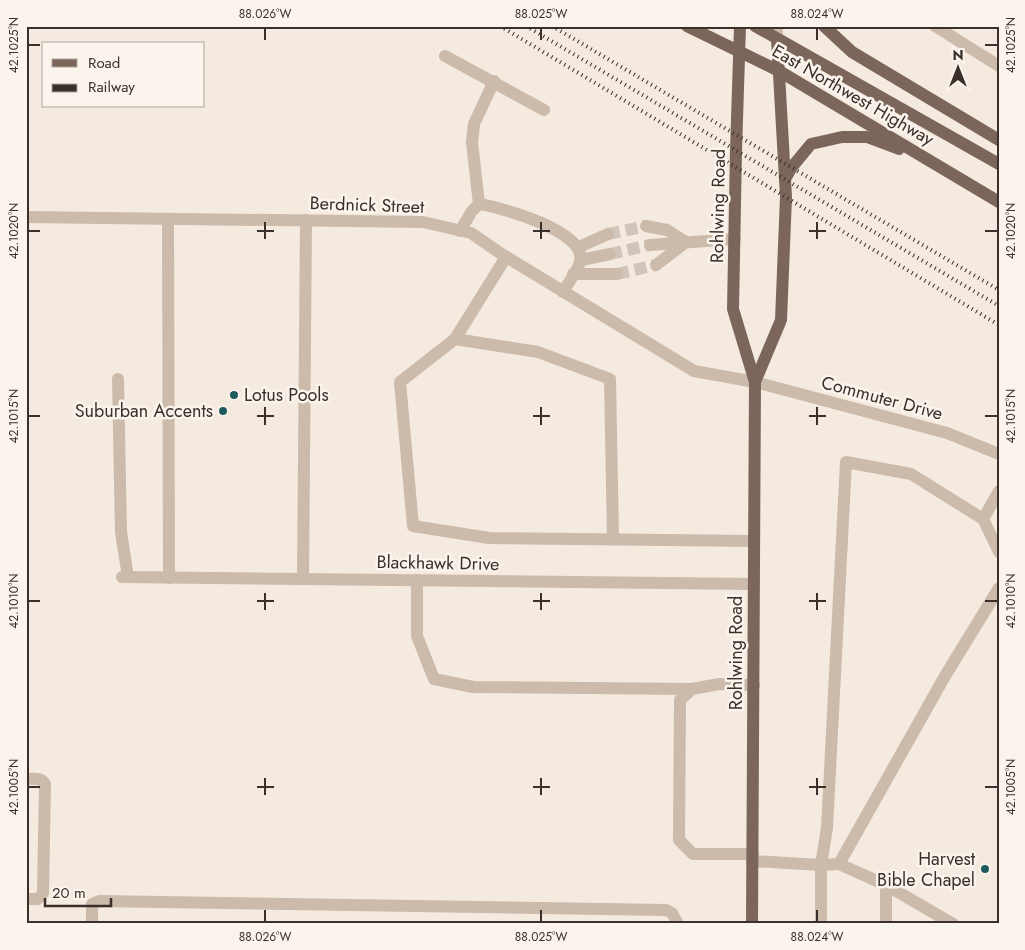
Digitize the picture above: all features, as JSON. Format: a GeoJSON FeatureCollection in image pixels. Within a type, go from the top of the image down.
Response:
{"type":"FeatureCollection","features":[{"type":"Feature","properties":{"kind":"main road","name":"East Northwest Highway"},"geometry":{"type":"LineString","coordinates":[[687,26],[779,71],[999,202]]}},
{"type":"Feature","properties":{"kind":"main road","name":"Rohlwing Road"},"geometry":{"type":"LineString","coordinates":[[740,26],[733,309],[755,382],[752,924]]}},
{"type":"Feature","properties":{"kind":"main road","name":"East Northwest Highway"},"geometry":{"type":"LineString","coordinates":[[755,26],[777,33],[999,164]]}},
{"type":"Feature","properties":{"kind":"main road"},"geometry":{"type":"LineString","coordinates":[[824,26],[852,52],[999,140]]}},
{"type":"Feature","properties":{"kind":"main road","name":"Rohlwing Road"},"geometry":{"type":"LineString","coordinates":[[755,382],[781,320],[786,197],[777,33]]}},
{"type":"Feature","properties":{"kind":"main road"},"geometry":{"type":"LineString","coordinates":[[785,179],[792,167],[811,144],[842,137],[867,137],[933,162]]}},
{"type":"Feature","properties":{"kind":"street"},"geometry":{"type":"LineString","coordinates":[[935,26],[999,66]]}},
{"type":"Feature","properties":{"kind":"street"},"geometry":{"type":"LineString","coordinates":[[445,56],[494,81],[544,110]]}},
{"type":"Feature","properties":{"kind":"street"},"geometry":{"type":"LineString","coordinates":[[479,204],[472,142],[474,124],[494,81]]}},
{"type":"Feature","properties":{"kind":"street"},"geometry":{"type":"LineString","coordinates":[[460,231],[472,211],[479,204]]}},
{"type":"Feature","properties":{"kind":"street"},"geometry":{"type":"LineString","coordinates":[[479,204],[498,207],[528,217],[570,238],[578,247],[581,260],[563,292]]}},
{"type":"Feature","properties":{"kind":"street","name":"Berdnick Street"},"geometry":{"type":"LineString","coordinates":[[26,217],[423,222],[472,233],[506,257],[694,371],[755,382]]}},
{"type":"Feature","properties":{"kind":"street"},"geometry":{"type":"LineString","coordinates":[[168,218],[169,578]]}},
{"type":"Feature","properties":{"kind":"street"},"geometry":{"type":"LineString","coordinates":[[303,579],[306,220]]}},
{"type":"Feature","properties":{"kind":"street"},"geometry":{"type":"LineString","coordinates":[[646,226],[667,230],[686,242]]}},
{"type":"Feature","properties":{"kind":"street"},"geometry":{"type":"LineString","coordinates":[[578,247],[608,234]]}},
{"type":"Feature","properties":{"kind":"street"},"geometry":{"type":"LineString","coordinates":[[650,245],[735,238]]}},
{"type":"Feature","properties":{"kind":"street"},"geometry":{"type":"LineString","coordinates":[[656,265],[686,242]]}},
{"type":"Feature","properties":{"kind":"street"},"geometry":{"type":"LineString","coordinates":[[581,260],[610,254]]}},
{"type":"Feature","properties":{"kind":"street"},"geometry":{"type":"LineString","coordinates":[[506,257],[455,339],[400,382],[414,526],[489,538],[754,541]]}},
{"type":"Feature","properties":{"kind":"street"},"geometry":{"type":"LineString","coordinates":[[573,274],[617,274]]}},
{"type":"Feature","properties":{"kind":"street"},"geometry":{"type":"LineString","coordinates":[[455,339],[538,352],[610,379],[613,539]]}},
{"type":"Feature","properties":{"kind":"street","name":"Blackhawk Drive"},"geometry":{"type":"LineString","coordinates":[[118,379],[121,532],[125,577],[754,584]]}},
{"type":"Feature","properties":{"kind":"street","name":"Commuter Drive"},"geometry":{"type":"LineString","coordinates":[[755,382],[947,433],[999,454]]}},
{"type":"Feature","properties":{"kind":"street"},"geometry":{"type":"LineString","coordinates":[[821,924],[821,865],[827,828],[846,462],[911,474],[984,519],[999,552]]}},
{"type":"Feature","properties":{"kind":"street"},"geometry":{"type":"LineString","coordinates":[[984,519],[999,491]]}},
{"type":"Feature","properties":{"kind":"street"},"geometry":{"type":"LineString","coordinates":[[417,580],[417,636],[434,679],[473,687],[692,689],[719,684],[754,685]]}},
{"type":"Feature","properties":{"kind":"street"},"geometry":{"type":"LineString","coordinates":[[839,864],[945,676],[999,588]]}},
{"type":"Feature","properties":{"kind":"street"},"geometry":{"type":"LineString","coordinates":[[692,689],[680,700],[679,840],[693,854],[821,865],[839,864],[886,884],[951,923]]}},
{"type":"Feature","properties":{"kind":"street"},"geometry":{"type":"LineString","coordinates":[[26,779],[39,779],[45,784],[43,893],[38,899],[26,898]]}},
{"type":"Feature","properties":{"kind":"street"},"geometry":{"type":"LineString","coordinates":[[886,884],[886,924]]}},
{"type":"Feature","properties":{"kind":"street"},"geometry":{"type":"LineString","coordinates":[[92,924],[92,904],[98,901],[666,910],[672,913],[678,924]]}},
{"type":"Feature","properties":{"kind":"tunnel"},"geometry":{"type":"LineString","coordinates":[[608,234],[646,226]]}},
{"type":"Feature","properties":{"kind":"tunnel"},"geometry":{"type":"LineString","coordinates":[[610,254],[650,245]]}},
{"type":"Feature","properties":{"kind":"tunnel"},"geometry":{"type":"LineString","coordinates":[[617,274],[656,265]]}},
{"type":"Feature","properties":{"kind":"railway"},"geometry":{"type":"LineString","coordinates":[[500,26],[999,325]]}},
{"type":"Feature","properties":{"kind":"railway"},"geometry":{"type":"LineString","coordinates":[[526,26],[999,306]]}},
{"type":"Feature","properties":{"kind":"railway"},"geometry":{"type":"LineString","coordinates":[[552,26],[999,290]]}},
{"type":"Feature","properties":{"kind":"place","name":"Lotus Pools"},"geometry":{"type":"Point","coordinates":[234,395]}},
{"type":"Feature","properties":{"kind":"place","name":"Suburban Accents"},"geometry":{"type":"Point","coordinates":[223,411]}},
{"type":"Feature","properties":{"kind":"place","name":"Harvest Bible Chapel"},"geometry":{"type":"Point","coordinates":[985,869]}}]}
